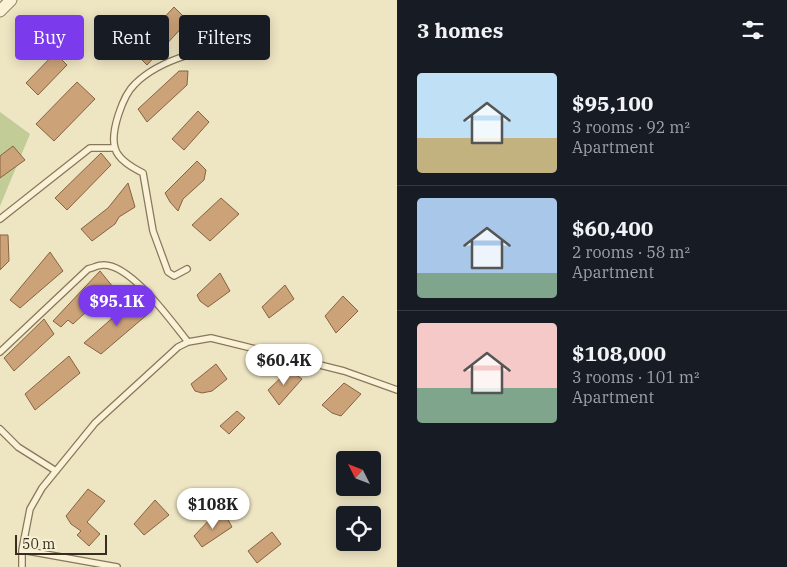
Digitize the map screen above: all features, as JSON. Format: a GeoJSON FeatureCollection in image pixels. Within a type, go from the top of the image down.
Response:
{"type":"FeatureCollection","features":[{"type":"Feature","properties":{"kind":"street"},"geometry":{"type":"LineString","coordinates":[[0,11],[11,0]]}},
{"type":"Feature","properties":{"kind":"lane"},"geometry":{"type":"LineString","coordinates":[[179,58],[160,66],[134,85],[120,112],[114,132],[115,148],[126,162],[143,173],[153,231],[170,275],[187,269]]}},
{"type":"Feature","properties":{"kind":"lane"},"geometry":{"type":"LineString","coordinates":[[0,219],[90,148],[115,148]]}},
{"type":"Feature","properties":{"kind":"lane"},"geometry":{"type":"LineString","coordinates":[[0,352],[88,269],[104,265],[119,270],[142,288],[188,342]]}},
{"type":"Feature","properties":{"kind":"lane"},"geometry":{"type":"LineString","coordinates":[[22,567],[22,550],[30,509],[56,471],[95,423],[178,347],[188,342],[211,338],[235,343],[344,371],[397,390]]}},
{"type":"Feature","properties":{"kind":"lane"},"geometry":{"type":"LineString","coordinates":[[0,429],[18,447],[56,471]]}},
{"type":"Feature","properties":{"kind":"lane"},"geometry":{"type":"LineString","coordinates":[[22,550],[117,567]]}},
{"type":"Feature","properties":{"kind":"green space"},"geometry":{"type":"Polygon","coordinates":[[[0,112],[30,134],[0,206],[0,112]]]}},
{"type":"Feature","properties":{"kind":"building"},"geometry":{"type":"Polygon","coordinates":[[[174,7],[182,15],[179,15],[179,31],[169,41],[169,15],[167,15],[174,7]]]}},
{"type":"Feature","properties":{"kind":"building"},"geometry":{"type":"Polygon","coordinates":[[[48,60],[62,60],[67,65],[38,95],[26,83],[48,60]]]}},
{"type":"Feature","properties":{"kind":"building"},"geometry":{"type":"Polygon","coordinates":[[[142,60],[152,60],[147,65],[142,60]]]}},
{"type":"Feature","properties":{"kind":"building"},"geometry":{"type":"Polygon","coordinates":[[[179,71],[188,71],[187,85],[147,122],[138,109],[179,71]]]}},
{"type":"Feature","properties":{"kind":"building"},"geometry":{"type":"Polygon","coordinates":[[[77,82],[95,99],[54,141],[36,124],[77,82]]]}},
{"type":"Feature","properties":{"kind":"building"},"geometry":{"type":"Polygon","coordinates":[[[198,111],[209,122],[184,150],[172,139],[198,111]]]}},
{"type":"Feature","properties":{"kind":"building"},"geometry":{"type":"Polygon","coordinates":[[[13,146],[25,160],[0,178],[0,156],[13,146]]]}},
{"type":"Feature","properties":{"kind":"building"},"geometry":{"type":"Polygon","coordinates":[[[101,153],[111,165],[67,210],[55,198],[101,153]]]}},
{"type":"Feature","properties":{"kind":"building"},"geometry":{"type":"Polygon","coordinates":[[[197,161],[206,170],[204,180],[183,199],[178,211],[165,193],[197,161]]]}},
{"type":"Feature","properties":{"kind":"building"},"geometry":{"type":"Polygon","coordinates":[[[128,183],[135,207],[119,217],[115,224],[92,241],[81,229],[108,208],[128,183]]]}},
{"type":"Feature","properties":{"kind":"building"},"geometry":{"type":"Polygon","coordinates":[[[221,198],[239,214],[210,241],[192,225],[221,198]]]}},
{"type":"Feature","properties":{"kind":"building"},"geometry":{"type":"Polygon","coordinates":[[[0,235],[8,235],[9,261],[0,270],[0,235]]]}},
{"type":"Feature","properties":{"kind":"building"},"geometry":{"type":"Polygon","coordinates":[[[50,252],[63,271],[20,308],[10,300],[50,252]]]}},
{"type":"Feature","properties":{"kind":"building"},"geometry":{"type":"Polygon","coordinates":[[[100,271],[113,287],[73,324],[68,320],[61,327],[53,321],[100,271]]]}},
{"type":"Feature","properties":{"kind":"building"},"geometry":{"type":"Polygon","coordinates":[[[220,273],[230,291],[208,307],[200,301],[197,295],[220,273]]]}},
{"type":"Feature","properties":{"kind":"building"},"geometry":{"type":"Polygon","coordinates":[[[285,285],[294,299],[269,318],[262,307],[285,285]]]}},
{"type":"Feature","properties":{"kind":"building"},"geometry":{"type":"Polygon","coordinates":[[[343,296],[358,311],[336,333],[325,316],[343,296]]]}},
{"type":"Feature","properties":{"kind":"building"},"geometry":{"type":"Polygon","coordinates":[[[133,300],[149,313],[101,354],[84,343],[133,300]]]}},
{"type":"Feature","properties":{"kind":"building"},"geometry":{"type":"Polygon","coordinates":[[[44,319],[54,334],[14,371],[4,358],[44,319]]]}},
{"type":"Feature","properties":{"kind":"building"},"geometry":{"type":"Polygon","coordinates":[[[69,356],[80,373],[35,410],[25,394],[69,356]]]}},
{"type":"Feature","properties":{"kind":"building"},"geometry":{"type":"Polygon","coordinates":[[[216,364],[227,379],[212,391],[202,393],[195,391],[191,384],[216,364]]]}},
{"type":"Feature","properties":{"kind":"building"},"geometry":{"type":"Polygon","coordinates":[[[289,370],[302,379],[279,405],[268,390],[289,370]]]}},
{"type":"Feature","properties":{"kind":"building"},"geometry":{"type":"Polygon","coordinates":[[[344,383],[361,394],[341,416],[332,413],[322,405],[344,383]]]}},
{"type":"Feature","properties":{"kind":"building"},"geometry":{"type":"Polygon","coordinates":[[[237,411],[245,418],[229,434],[220,426],[237,411]]]}},
{"type":"Feature","properties":{"kind":"building"},"geometry":{"type":"Polygon","coordinates":[[[88,489],[105,501],[87,522],[100,534],[89,546],[77,535],[81,531],[71,524],[66,516],[88,489]]]}},
{"type":"Feature","properties":{"kind":"building"},"geometry":{"type":"Polygon","coordinates":[[[155,500],[169,515],[144,535],[134,524],[155,500]]]}},
{"type":"Feature","properties":{"kind":"building"},"geometry":{"type":"Polygon","coordinates":[[[214,515],[227,518],[232,527],[202,547],[194,536],[214,515]]]}},
{"type":"Feature","properties":{"kind":"building"},"geometry":{"type":"Polygon","coordinates":[[[272,532],[281,544],[257,563],[248,551],[272,532]]]}}]}
